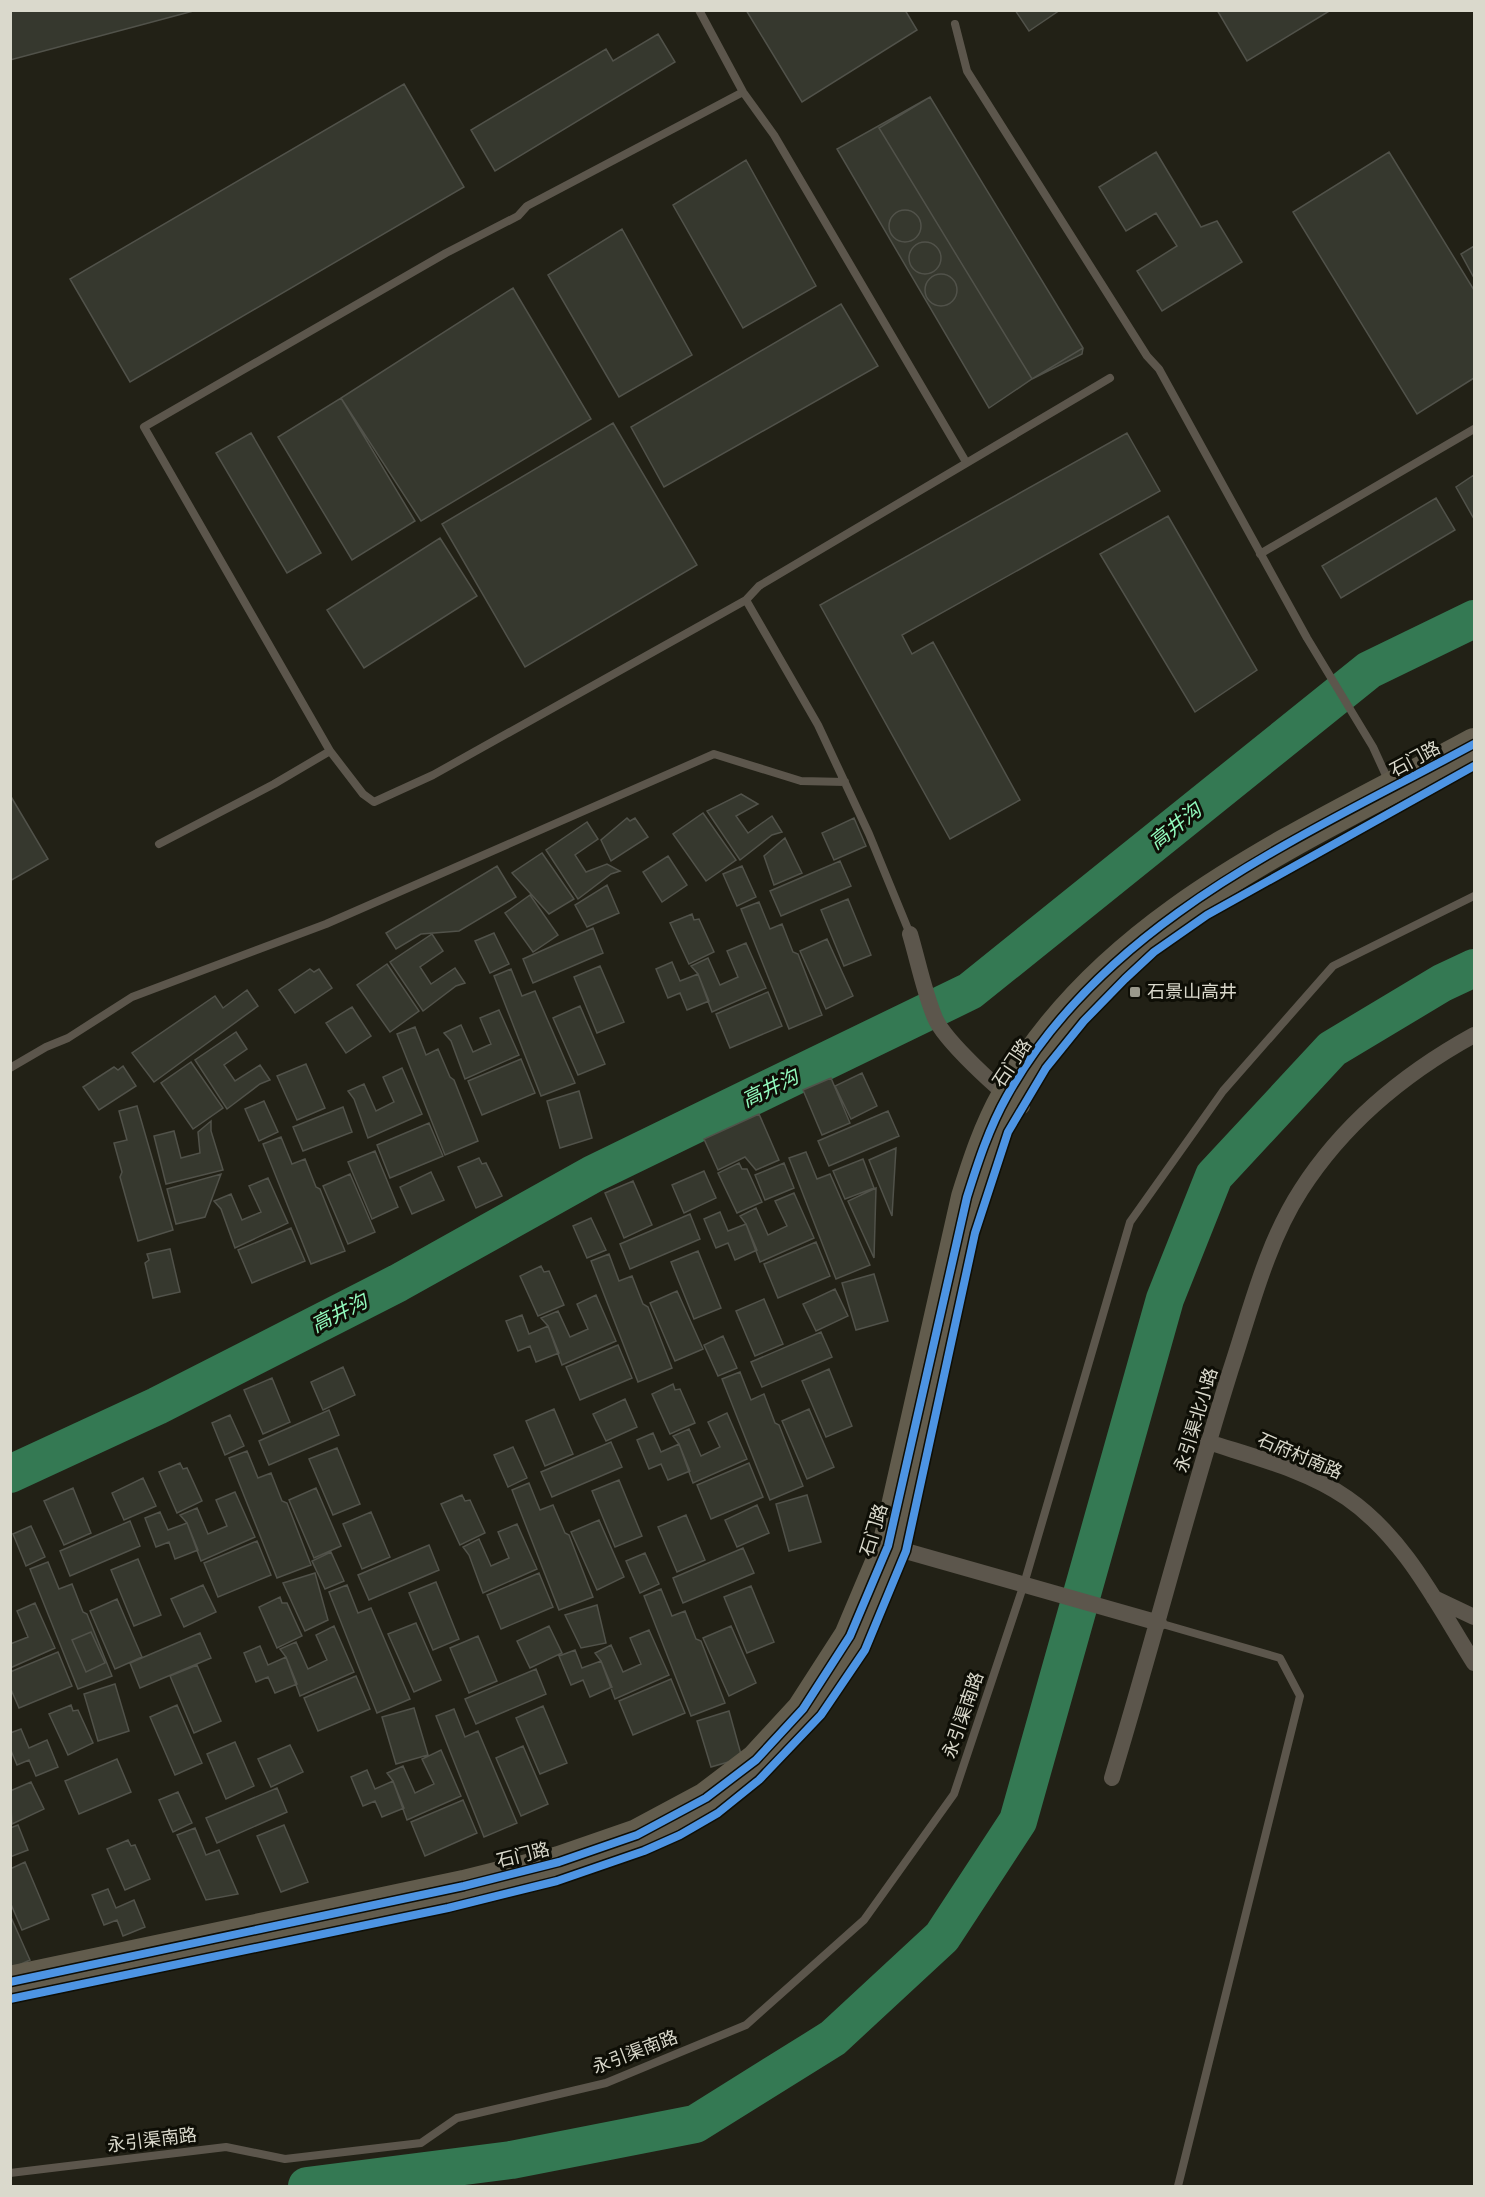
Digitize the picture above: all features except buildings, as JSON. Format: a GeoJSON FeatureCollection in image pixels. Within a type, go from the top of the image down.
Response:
{"type":"FeatureCollection","features":[{"type":"Feature","properties":{"kind":"highway","name":"石门路"},"geometry":{"type":"LineString","coordinates":[[10,2000],[448,1908],[556,1881],[644,1851],[680,1835],[718,1813],[759,1780],[821,1715],[865,1650],[897,1548],[975,1233],[1014,1101],[1046,1068],[1084,1021],[1154,952],[1207,915],[1396,797],[1474,744]]}},
{"type":"Feature","properties":{"kind":"highway","name":"石门路"},"geometry":{"type":"LineString","coordinates":[[1396,797],[1474,766]]}},
{"type":"Feature","properties":{"kind":"highway","name":"石门路"},"geometry":{"type":"LineString","coordinates":[[10,1982],[464,1886],[560,1862],[637,1834],[706,1798],[734,1777],[756,1760],[803,1709],[850,1636],[897,1548]]}},
{"type":"Feature","properties":{"kind":"street"},"geometry":{"type":"LineString","coordinates":[[910,934],[936,1020],[962,1052],[1014,1101]]}},
{"type":"Feature","properties":{"kind":"street","name":"永引渠北小路"},"geometry":{"type":"LineString","coordinates":[[1112,1778],[1159,1623],[1208,1442],[1259,1284],[1299,1192],[1332,1146],[1367,1109],[1431,1059],[1474,1035]]}},
{"type":"Feature","properties":{"kind":"street","name":"石府村南路"},"geometry":{"type":"LineString","coordinates":[[1208,1442],[1294,1472],[1347,1498],[1386,1533],[1415,1569],[1474,1663]]}},
{"type":"Feature","properties":{"kind":"street"},"geometry":{"type":"LineString","coordinates":[[897,1548],[1159,1623]]}},
{"type":"Feature","properties":{"kind":"street"},"geometry":{"type":"LineString","coordinates":[[1433,1597],[1474,1617]]}},
{"type":"Feature","properties":{"kind":"lane"},"geometry":{"type":"LineString","coordinates":[[699,10],[743,92],[774,135],[966,462]]}},
{"type":"Feature","properties":{"kind":"lane"},"geometry":{"type":"LineString","coordinates":[[955,24],[967,71],[972,80],[1147,356],[1159,369],[1307,638],[1367,738],[1396,797]]}},
{"type":"Feature","properties":{"kind":"lane"},"geometry":{"type":"LineString","coordinates":[[743,92],[527,206],[518,216],[446,253],[144,427],[330,751],[363,794],[374,802],[381,802],[746,600],[759,586],[1110,378]]}},
{"type":"Feature","properties":{"kind":"lane"},"geometry":{"type":"LineString","coordinates":[[1260,554],[1474,429]]}},
{"type":"Feature","properties":{"kind":"lane"},"geometry":{"type":"LineString","coordinates":[[746,600],[818,725],[910,934]]}},
{"type":"Feature","properties":{"kind":"lane"},"geometry":{"type":"LineString","coordinates":[[159,844],[274,784],[330,751]]}},
{"type":"Feature","properties":{"kind":"lane"},"geometry":{"type":"LineString","coordinates":[[10,1068],[46,1047],[68,1038],[132,997],[326,924],[714,754],[801,781],[845,782]]}},
{"type":"Feature","properties":{"kind":"lane","name":"永引渠南路"},"geometry":{"type":"LineString","coordinates":[[10,2173],[226,2148],[285,2159],[421,2143],[457,2118],[606,2083],[746,2025],[864,1920],[954,1794],[1024,1584],[1130,1222],[1223,1091],[1333,966],[1474,896]]}},
{"type":"Feature","properties":{"kind":"lane"},"geometry":{"type":"LineString","coordinates":[[1159,1623],[1280,1658],[1300,1696],[1178,2187]]}},
{"type":"Feature","properties":{"kind":"waterway","name":"高井沟"},"geometry":{"type":"LineString","coordinates":[[10,1474],[157,1406],[398,1283],[593,1174],[970,991],[1369,670],[1474,619]]}},
{"type":"Feature","properties":{"kind":"waterway"},"geometry":{"type":"LineString","coordinates":[[307,2186],[511,2160],[695,2124],[833,2038],[942,1937],[1018,1821],[1165,1299],[1214,1176],[1332,1049],[1442,983],[1474,968]]}},
{"type":"Feature","properties":{"kind":"cycle path"},"geometry":{"type":"LineString","coordinates":[[10,1982],[464,1886],[559,1862],[637,1835],[706,1798],[756,1760],[803,1709],[850,1636],[888,1546],[967,1197],[995,1120],[1007,1096],[1048,1034],[1098,979],[1153,931],[1214,888],[1278,849],[1474,744]]}},
{"type":"Feature","properties":{"kind":"cycle path"},"geometry":{"type":"LineString","coordinates":[[10,1999],[448,1908],[557,1881],[644,1851],[680,1835],[718,1813],[759,1780],[821,1715],[865,1650],[906,1551],[975,1233],[1008,1132],[1046,1068],[1084,1021],[1154,952],[1207,915],[1474,766]]}},
{"type":"Feature","properties":{"kind":"place","name":"石景山高井"},"geometry":{"type":"Point","coordinates":[1135,992]}}]}
